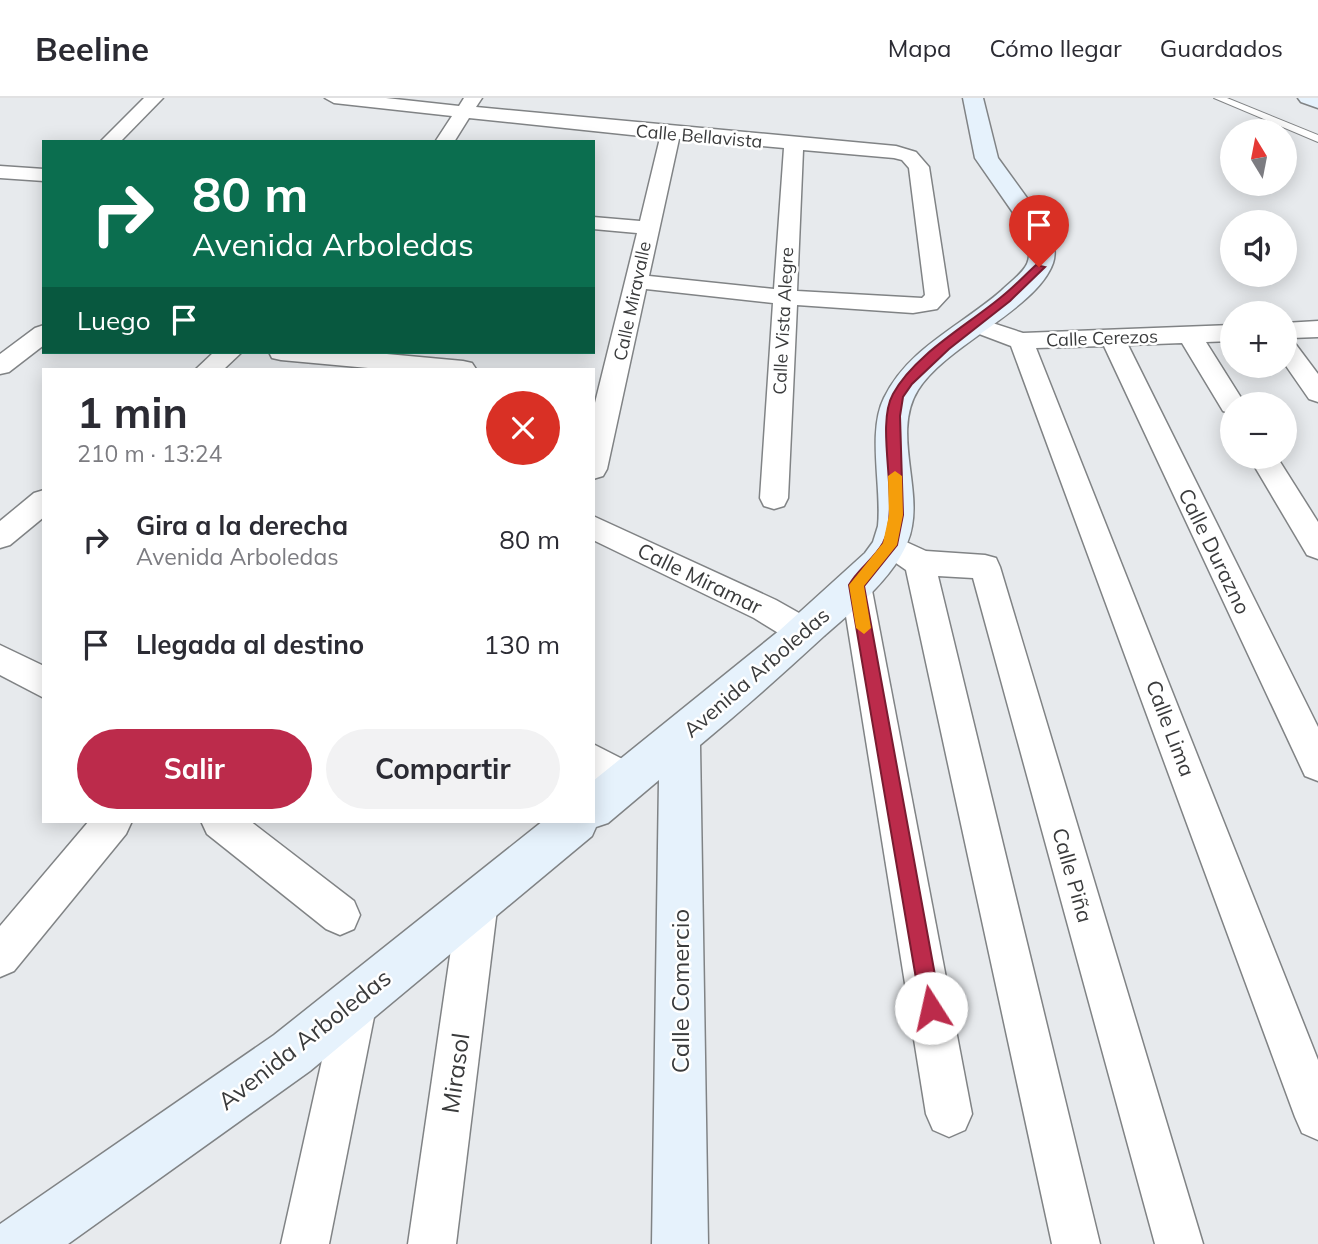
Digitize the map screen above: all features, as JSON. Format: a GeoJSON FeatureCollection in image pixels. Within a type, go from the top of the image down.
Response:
{"type":"FeatureCollection","features":[{"type":"Feature","properties":{"kind":"street"},"geometry":{"type":"LineString","coordinates":[[111,140],[154,98]]}},
{"type":"Feature","properties":{"kind":"street","name":"Calle Bellavista"},"geometry":{"type":"LineString","coordinates":[[334,98],[469,105],[612,127],[896,152],[909,156],[919,167],[937,296],[929,304],[913,306],[784,297]]}},
{"type":"Feature","properties":{"kind":"street"},"geometry":{"type":"LineString","coordinates":[[973,98],[988,163],[1041,234],[1039,267],[945,346],[908,382],[897,397],[894,416],[896,515],[1076,1244]]}},
{"type":"Feature","properties":{"kind":"street"},"geometry":{"type":"LineString","coordinates":[[1308,98],[1318,102]]}},
{"type":"Feature","properties":{"kind":"street"},"geometry":{"type":"LineString","coordinates":[[445,140],[469,105]]}},
{"type":"Feature","properties":{"kind":"street"},"geometry":{"type":"LineString","coordinates":[[612,127],[619,108]]}},
{"type":"Feature","properties":{"kind":"street","name":"Calle Miravalle"},"geometry":{"type":"LineString","coordinates":[[595,452],[603,384],[636,281],[671,133]]}},
{"type":"Feature","properties":{"kind":"street","name":"Calle Vista Alegre"},"geometry":{"type":"LineString","coordinates":[[774,498],[794,144]]}},
{"type":"Feature","properties":{"kind":"street"},"geometry":{"type":"LineString","coordinates":[[0,172],[42,176]]}},
{"type":"Feature","properties":{"kind":"street"},"geometry":{"type":"LineString","coordinates":[[595,223],[648,228]]}},
{"type":"Feature","properties":{"kind":"street"},"geometry":{"type":"LineString","coordinates":[[636,281],[784,297]]}},
{"type":"Feature","properties":{"kind":"street","name":"Calle Cerezos"},"geometry":{"type":"LineString","coordinates":[[974,324],[1021,341],[1220,334]]}},
{"type":"Feature","properties":{"kind":"street"},"geometry":{"type":"LineString","coordinates":[[1297,331],[1318,330]]}},
{"type":"Feature","properties":{"kind":"street"},"geometry":{"type":"LineString","coordinates":[[0,366],[42,334]]}},
{"type":"Feature","properties":{"kind":"street"},"geometry":{"type":"LineString","coordinates":[[1190,335],[1224,392]]}},
{"type":"Feature","properties":{"kind":"street","name":"Calle Durazno"},"geometry":{"type":"LineString","coordinates":[[1113,338],[1318,764]]}},
{"type":"Feature","properties":{"kind":"street","name":"Calle Lima"},"geometry":{"type":"LineString","coordinates":[[1021,341],[1318,1116]]}},
{"type":"Feature","properties":{"kind":"street"},"geometry":{"type":"LineString","coordinates":[[209,368],[227,354]]}},
{"type":"Feature","properties":{"kind":"street"},"geometry":{"type":"LineString","coordinates":[[320,354],[453,368]]}},
{"type":"Feature","properties":{"kind":"street"},"geometry":{"type":"LineString","coordinates":[[1297,363],[1318,393]]}},
{"type":"Feature","properties":{"kind":"street"},"geometry":{"type":"LineString","coordinates":[[1270,469],[1318,547]]}},
{"type":"Feature","properties":{"kind":"street"},"geometry":{"type":"LineString","coordinates":[[0,537],[42,503]]}},
{"type":"Feature","properties":{"kind":"street","name":"Calle Miramar"},"geometry":{"type":"LineString","coordinates":[[595,528],[765,609],[804,632]]}},
{"type":"Feature","properties":{"kind":"street","name":"Avenida Arboledas"},"geometry":{"type":"LineString","coordinates":[[595,804],[610,770],[680,737],[856,585],[905,554]]}},
{"type":"Feature","properties":{"kind":"street","name":"Calle Piña"},"geometry":{"type":"LineString","coordinates":[[905,554],[985,567],[1179,1244]]}},
{"type":"Feature","properties":{"kind":"street"},"geometry":{"type":"LineString","coordinates":[[856,585],[949,1114]]}},
{"type":"Feature","properties":{"kind":"street"},"geometry":{"type":"LineString","coordinates":[[0,659],[42,682]]}},
{"type":"Feature","properties":{"kind":"street","name":"Calle Comercio"},"geometry":{"type":"LineString","coordinates":[[680,737],[680,1244]]}},
{"type":"Feature","properties":{"kind":"street"},"geometry":{"type":"LineString","coordinates":[[0,957],[111,823]]}},
{"type":"Feature","properties":{"kind":"street"},"geometry":{"type":"LineString","coordinates":[[223,823],[340,915]]}},
{"type":"Feature","properties":{"kind":"street","name":"Avenida Arboledas"},"geometry":{"type":"LineString","coordinates":[[20,1244],[55,1231],[292,1053],[575,823]]}},
{"type":"Feature","properties":{"kind":"street","name":"Mirasol"},"geometry":{"type":"LineString","coordinates":[[432,1244],[478,901]]}},
{"type":"Feature","properties":{"kind":"street"},"geometry":{"type":"LineString","coordinates":[[305,1244],[356,1002]]}},
{"type":"Feature","properties":{"kind":"lane"},"geometry":{"type":"LineString","coordinates":[[1219,98],[1318,139]]}},
{"type":"Feature","properties":{"kind":"slow traffic"},"geometry":{"type":"LineString","coordinates":[[864,628],[856,585],[890,545],[896,515],[895,476]]}},
{"type":"Feature","properties":{"kind":"route"},"geometry":{"type":"LineString","coordinates":[[931,1008],[856,585],[890,545],[896,515],[894,416],[897,397],[908,382],[945,346],[1006,299],[1039,267]]}}]}
